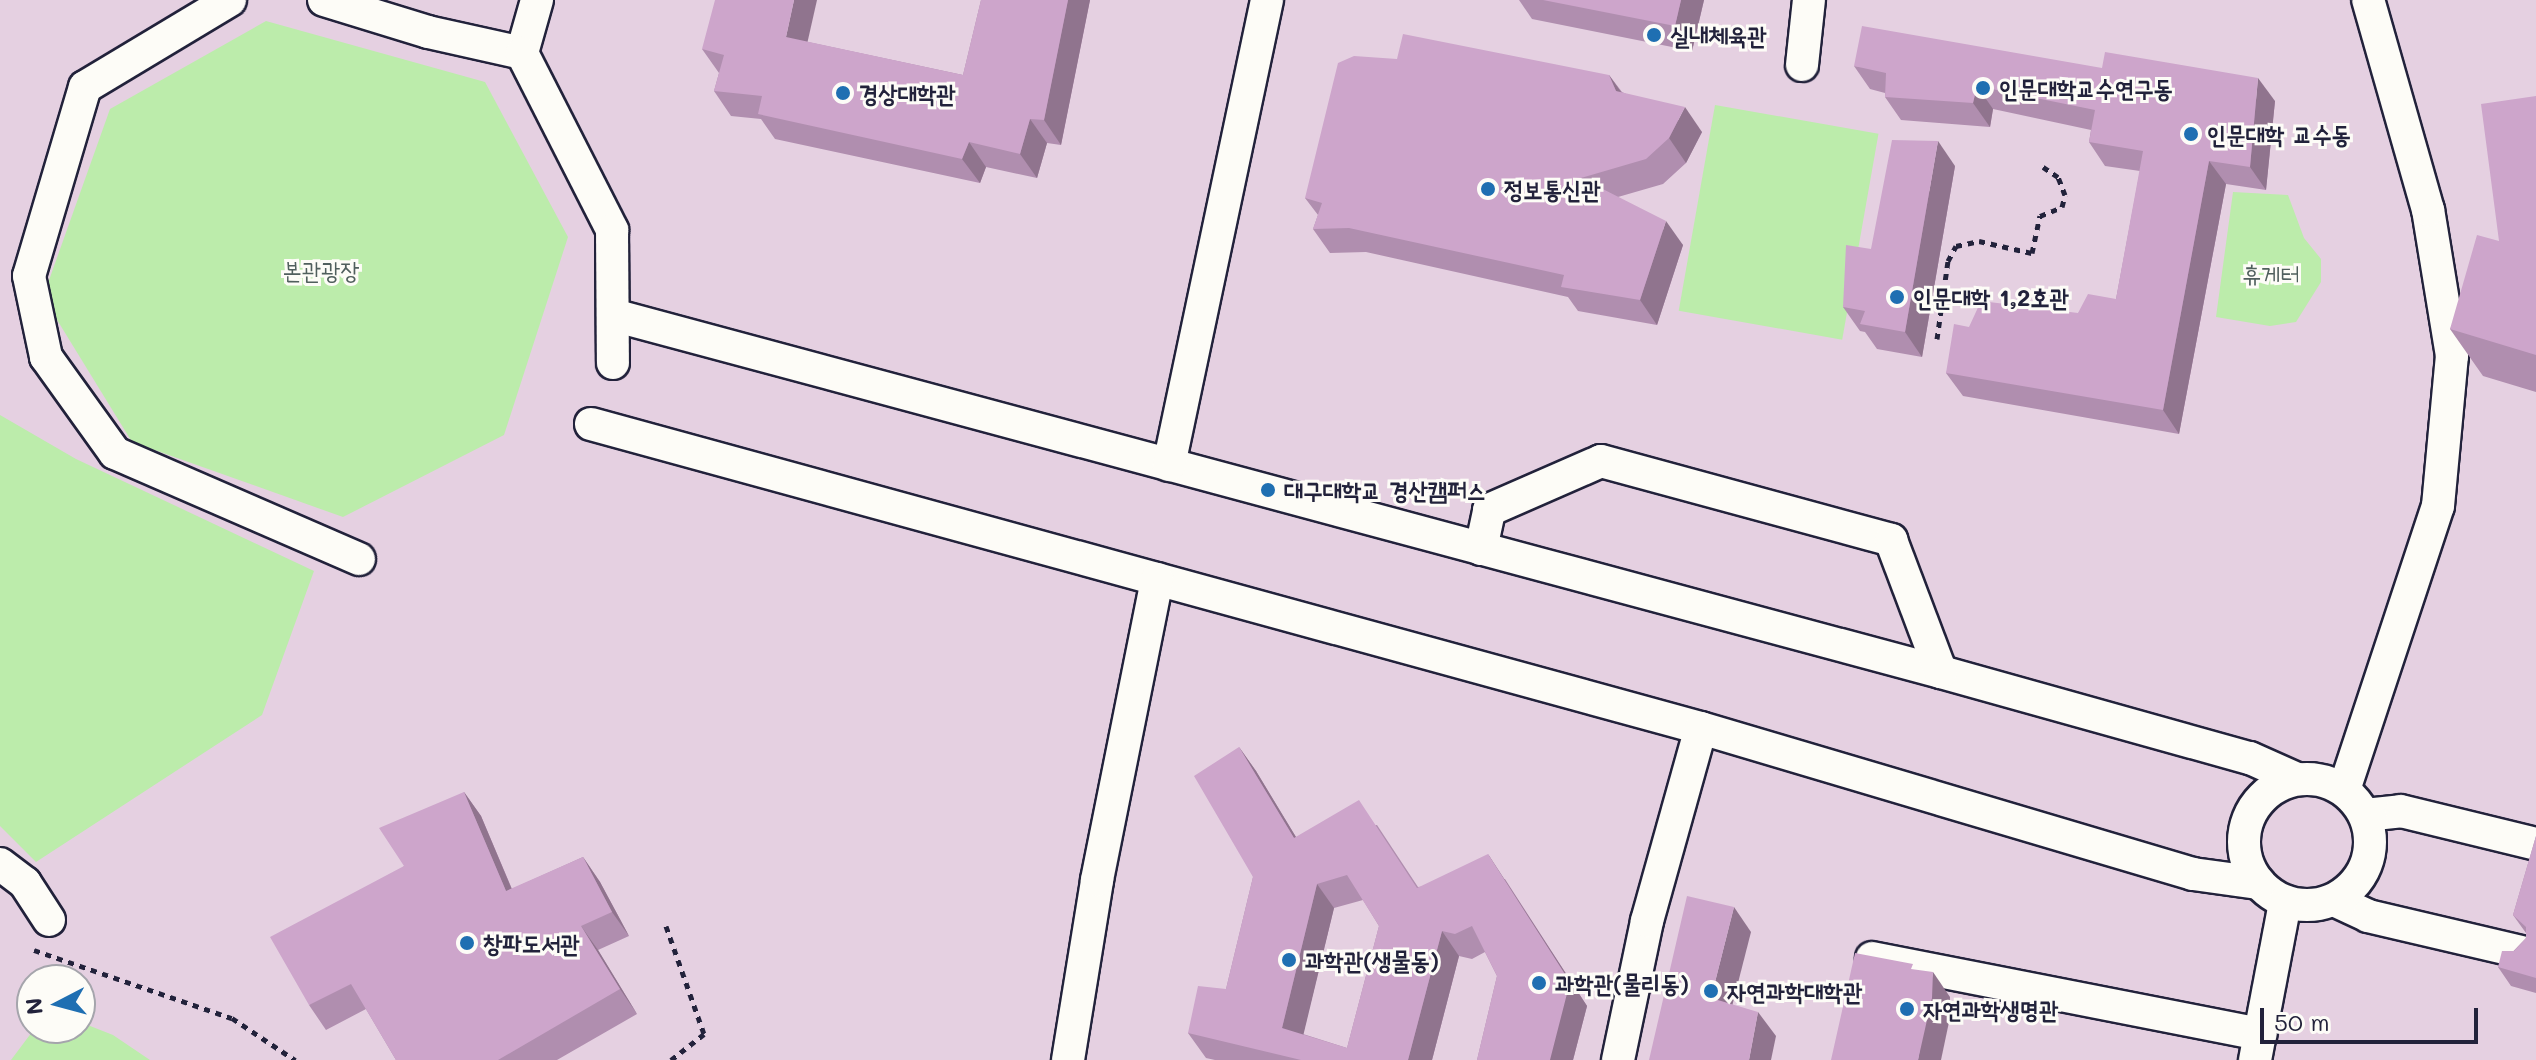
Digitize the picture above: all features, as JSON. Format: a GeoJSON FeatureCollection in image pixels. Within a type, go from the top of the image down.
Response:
{"type":"FeatureCollection","features":[{"type":"Feature","properties":{"kind":"street"},"geometry":{"type":"LineString","coordinates":[[230,0],[85,87],[29,276],[46,357],[115,453],[359,559]]}},
{"type":"Feature","properties":{"kind":"street"},"geometry":{"type":"LineString","coordinates":[[324,0],[428,32],[522,53]]}},
{"type":"Feature","properties":{"kind":"street"},"geometry":{"type":"LineString","coordinates":[[537,0],[522,53],[612,230],[613,363]]}},
{"type":"Feature","properties":{"kind":"street"},"geometry":{"type":"LineString","coordinates":[[1169,465],[1267,0]]}},
{"type":"Feature","properties":{"kind":"street"},"geometry":{"type":"LineString","coordinates":[[1802,65],[1809,0]]}},
{"type":"Feature","properties":{"kind":"street"},"geometry":{"type":"LineString","coordinates":[[2344,790],[2438,506],[2452,356],[2428,210],[2368,0]]}},
{"type":"Feature","properties":{"kind":"street"},"geometry":{"type":"LineString","coordinates":[[591,424],[1701,728],[2193,874],[2259,883],[2285,902],[2318,905],[2334,900],[2348,891],[2367,864],[2371,848],[2365,815],[2344,790],[2321,781],[2297,779],[2250,758],[613,315]]}},
{"type":"Feature","properties":{"kind":"street"},"geometry":{"type":"LineString","coordinates":[[1481,549],[1489,510],[1601,461],[1891,540],[1941,672]]}},
{"type":"Feature","properties":{"kind":"street"},"geometry":{"type":"LineString","coordinates":[[1068,1060],[1097,880],[1157,579]]}},
{"type":"Feature","properties":{"kind":"street"},"geometry":{"type":"LineString","coordinates":[[1618,1060],[1647,921],[1701,728]]}},
{"type":"Feature","properties":{"kind":"street"},"geometry":{"type":"LineString","coordinates":[[2259,883],[2245,853],[2248,820],[2267,793],[2297,779]]}},
{"type":"Feature","properties":{"kind":"street"},"geometry":{"type":"LineString","coordinates":[[2365,815],[2401,811],[2536,844]]}},
{"type":"Feature","properties":{"kind":"street"},"geometry":{"type":"LineString","coordinates":[[0,864],[25,883],[49,920]]}},
{"type":"Feature","properties":{"kind":"street"},"geometry":{"type":"LineString","coordinates":[[2334,900],[2368,916],[2521,952]]}},
{"type":"Feature","properties":{"kind":"street"},"geometry":{"type":"LineString","coordinates":[[1851,985],[1858,955],[2258,1047],[2285,902]]}},
{"type":"Feature","properties":{"kind":"path"},"geometry":{"type":"LineString","coordinates":[[1937,339],[1948,261],[1956,246],[1979,241],[2032,253],[2040,216],[2062,207],[2065,195],[2058,177],[2043,167]]}},
{"type":"Feature","properties":{"kind":"path"},"geometry":{"type":"LineString","coordinates":[[666,926],[704,1034],[671,1060]]}},
{"type":"Feature","properties":{"kind":"path"},"geometry":{"type":"LineString","coordinates":[[34,950],[232,1018],[295,1060]]}},
{"type":"Feature","properties":{"kind":"shaded area","name":"대구대학교 경산캠퍼스"},"geometry":{"type":"Polygon","coordinates":[[[0,0],[2536,0],[2536,1060],[0,1060],[0,0]]]}},
{"type":"Feature","properties":{"kind":"green space","name":"본관광장"},"geometry":{"type":"Polygon","coordinates":[[[266,21],[485,82],[568,237],[504,435],[343,517],[132,442],[43,297],[110,109],[266,21]]]}},
{"type":"Feature","properties":{"kind":"green space"},"geometry":{"type":"Polygon","coordinates":[[[1715,105],[1878,134],[1842,340],[1679,311],[1715,105]]]}},
{"type":"Feature","properties":{"kind":"green space","name":"휴게터"},"geometry":{"type":"Polygon","coordinates":[[[2233,192],[2288,195],[2304,238],[2321,259],[2321,282],[2296,322],[2270,326],[2216,317],[2233,192]]]}},
{"type":"Feature","properties":{"kind":"green space"},"geometry":{"type":"Polygon","coordinates":[[[0,415],[76,459],[314,571],[262,715],[36,862],[0,826],[0,415]]]}},
{"type":"Feature","properties":{"kind":"green space"},"geometry":{"type":"Polygon","coordinates":[[[96,1028],[113,1035],[150,1060],[11,1060],[23,1044],[96,1044],[96,1028]]]}},
{"type":"Feature","properties":{"kind":"building","name":"경상대학관"},"geometry":{"type":"Polygon","coordinates":[[[715,0],[794,0],[786,37],[963,75],[981,0],[1068,0],[1044,120],[1030,119],[1020,154],[969,142],[962,159],[758,114],[762,96],[714,91],[724,55],[702,49],[715,0]]]}},
{"type":"Feature","properties":{"kind":"building"},"geometry":{"type":"Polygon","coordinates":[[[1543,0],[1681,0],[1675,26],[1543,0]]]}},
{"type":"Feature","properties":{"kind":"building"},"geometry":{"type":"Polygon","coordinates":[[[1862,26],[2102,68],[2105,52],[2258,78],[2250,167],[2209,161],[2163,410],[1946,373],[1954,324],[1969,327],[1981,301],[2078,313],[2088,294],[2116,299],[2143,151],[2089,142],[2095,110],[1977,86],[1973,103],[1885,97],[1886,73],[1854,66],[1862,26]]]}},
{"type":"Feature","properties":{"kind":"building","name":"정보통신관"},"geometry":{"type":"Polygon","coordinates":[[[1403,34],[1609,75],[1616,91],[1685,107],[1669,138],[1646,159],[1581,178],[1666,221],[1640,300],[1561,287],[1564,275],[1349,228],[1313,229],[1322,203],[1305,198],[1338,63],[1354,56],[1397,59],[1403,34]]]}},
{"type":"Feature","properties":{"kind":"building"},"geometry":{"type":"Polygon","coordinates":[[[2536,96],[2536,355],[2450,329],[2477,235],[2499,241],[2481,104],[2536,96]]]}},
{"type":"Feature","properties":{"kind":"building"},"geometry":{"type":"Polygon","coordinates":[[[1892,140],[1938,141],[1905,332],[1860,324],[1865,311],[1843,307],[1846,245],[1871,249],[1892,140]]]}},
{"type":"Feature","properties":{"kind":"building"},"geometry":{"type":"Polygon","coordinates":[[[1239,747],[1294,838],[1359,800],[1417,888],[1488,854],[1570,982],[1550,1060],[1477,1060],[1497,976],[1472,926],[1455,934],[1442,931],[1408,1060],[1301,1060],[1188,1033],[1198,986],[1226,989],[1253,877],[1194,776],[1239,747]],[[1347,875],[1317,884],[1282,1028],[1347,1048],[1379,926],[1347,875]]]}},
{"type":"Feature","properties":{"kind":"building","name":"창파도서관"},"geometry":{"type":"Polygon","coordinates":[[[464,792],[506,891],[583,857],[612,912],[581,926],[620,989],[498,1060],[396,1060],[351,984],[309,1005],[270,937],[404,866],[379,828],[464,792]]]}},
{"type":"Feature","properties":{"kind":"building"},"geometry":{"type":"Polygon","coordinates":[[[2536,836],[2536,978],[2498,967],[2502,951],[2514,951],[2526,938],[2526,927],[2513,915],[2536,836]]]}},
{"type":"Feature","properties":{"kind":"building"},"geometry":{"type":"Polygon","coordinates":[[[1687,896],[1734,907],[1711,998],[1758,1012],[1749,1060],[1649,1060],[1687,896]]]}},
{"type":"Feature","properties":{"kind":"building","name":"자연과학생명관"},"geometry":{"type":"Polygon","coordinates":[[[1855,953],[1913,964],[1911,969],[1933,972],[1932,998],[1918,1060],[1831,1060],[1855,953]]]}},
{"type":"Feature","properties":{"kind":"place","name":"실내체육관"},"geometry":{"type":"Point","coordinates":[1654,35]}},
{"type":"Feature","properties":{"kind":"place","name":"인문대학교수연구동"},"geometry":{"type":"Point","coordinates":[1983,88]}},
{"type":"Feature","properties":{"kind":"place","name":"경상대학관"},"geometry":{"type":"Point","coordinates":[843,93]}},
{"type":"Feature","properties":{"kind":"place","name":"인문대학 교수동"},"geometry":{"type":"Point","coordinates":[2191,134]}},
{"type":"Feature","properties":{"kind":"place","name":"정보통신관"},"geometry":{"type":"Point","coordinates":[1488,189]}},
{"type":"Feature","properties":{"kind":"place","name":"인문대학 1,2호관"},"geometry":{"type":"Point","coordinates":[1897,297]}},
{"type":"Feature","properties":{"kind":"place","name":"대구대학교 경산캠퍼스"},"geometry":{"type":"Point","coordinates":[1268,490]}},
{"type":"Feature","properties":{"kind":"place","name":"창파도서관"},"geometry":{"type":"Point","coordinates":[467,943]}},
{"type":"Feature","properties":{"kind":"place","name":"과학관(생물동)"},"geometry":{"type":"Point","coordinates":[1289,960]}},
{"type":"Feature","properties":{"kind":"place","name":"과학관(물리동)"},"geometry":{"type":"Point","coordinates":[1539,983]}},
{"type":"Feature","properties":{"kind":"place","name":"자연과학대학관"},"geometry":{"type":"Point","coordinates":[1711,991]}},
{"type":"Feature","properties":{"kind":"place","name":"자연과학생명관"},"geometry":{"type":"Point","coordinates":[1907,1009]}}]}
